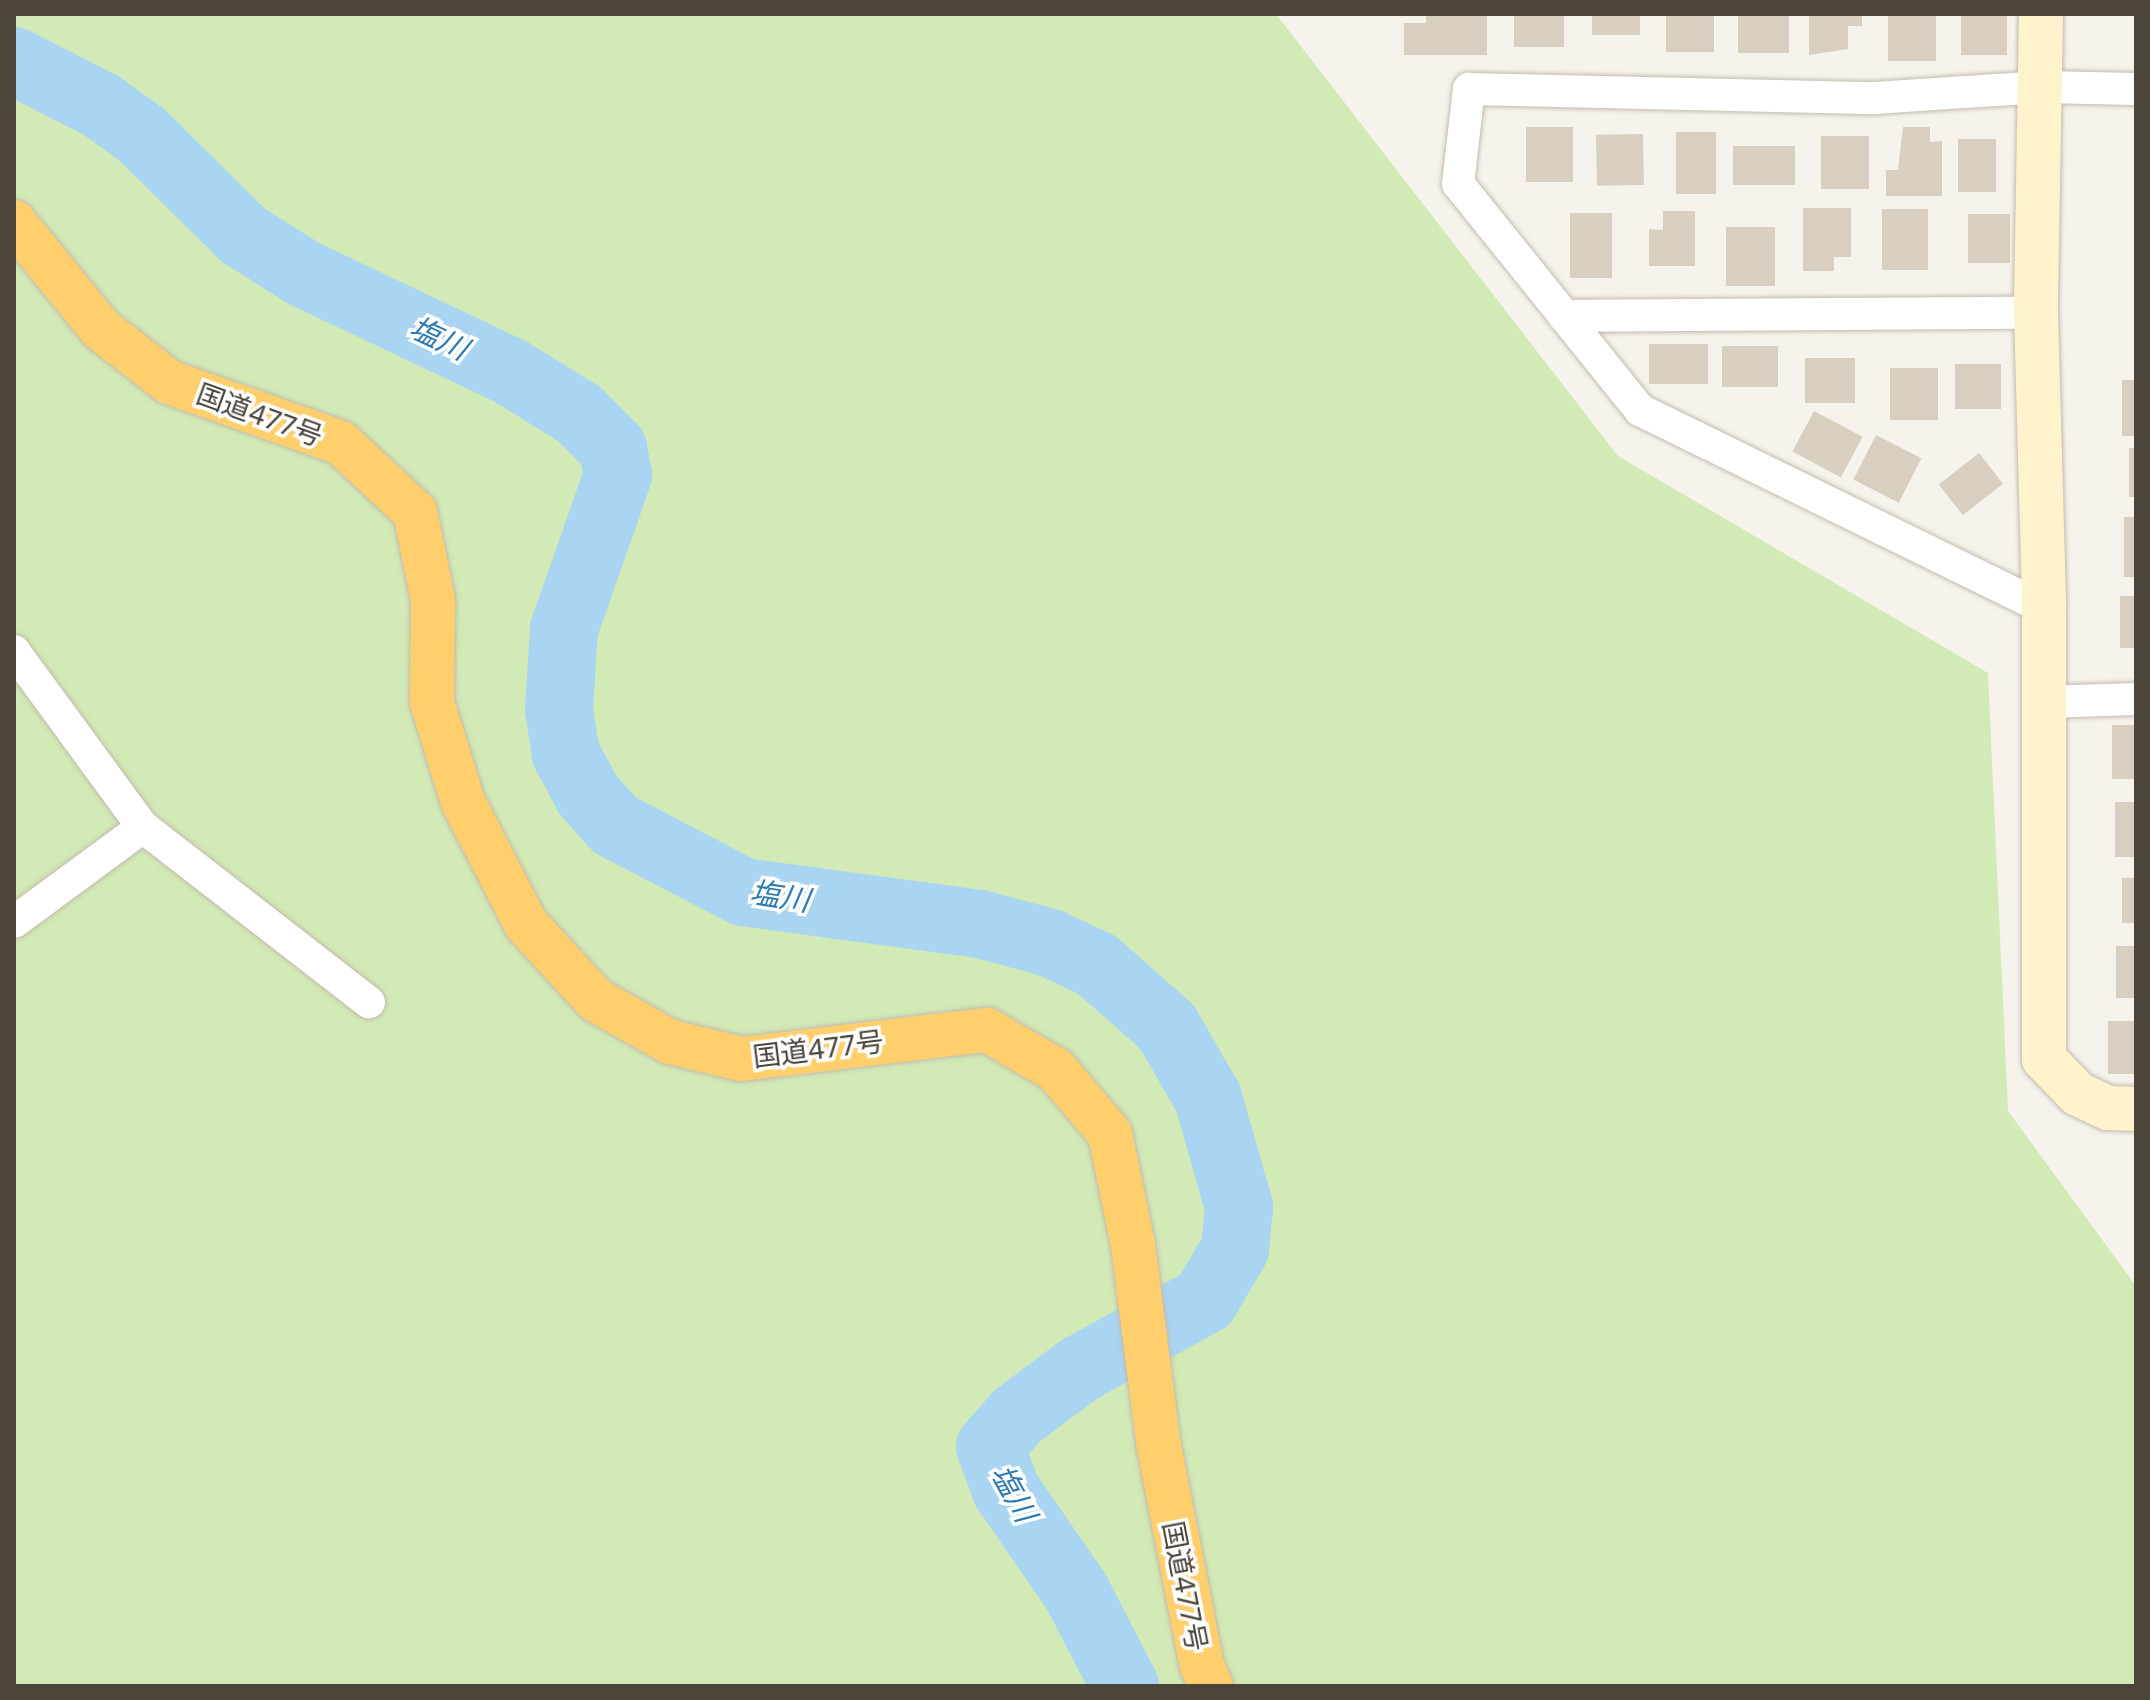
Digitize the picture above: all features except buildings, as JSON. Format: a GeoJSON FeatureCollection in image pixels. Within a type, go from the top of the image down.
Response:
{"type":"FeatureCollection","features":[{"type":"Feature","properties":{"kind":"highway","name":"国道477号"},"geometry":{"type":"LineString","coordinates":[[14,222],[101,329],[169,382],[341,443],[415,512],[433,600],[432,702],[463,802],[526,924],[596,1000],[670,1042],[742,1059],[987,1030],[1056,1070],[1110,1134],[1138,1282],[1162,1463],[1202,1666],[1211,1686]]}},
{"type":"Feature","properties":{"kind":"street"},"geometry":{"type":"LineString","coordinates":[[2041,14],[2036,313],[2044,608],[2044,1059],[2078,1094],[2108,1108],[2136,1109]]}},
{"type":"Feature","properties":{"kind":"street"},"geometry":{"type":"LineString","coordinates":[[2044,608],[1640,410],[1458,184],[1469,89],[1875,98],[2042,87],[2136,89]]}},
{"type":"Feature","properties":{"kind":"street"},"geometry":{"type":"LineString","coordinates":[[1564,316],[2036,313]]}},
{"type":"Feature","properties":{"kind":"street"},"geometry":{"type":"LineString","coordinates":[[14,651],[143,827],[369,1002]]}},
{"type":"Feature","properties":{"kind":"street"},"geometry":{"type":"LineString","coordinates":[[2042,702],[2136,699]]}},
{"type":"Feature","properties":{"kind":"street"},"geometry":{"type":"LineString","coordinates":[[14,922],[143,827]]}},
{"type":"Feature","properties":{"kind":"green space"},"geometry":{"type":"Polygon","coordinates":[[[14,14],[1276,14],[1618,456],[1988,673],[2008,1111],[2136,1286],[2136,1686],[14,1686],[14,14]]]}},
{"type":"Feature","properties":{"kind":"waterway","name":"塩川"},"geometry":{"type":"LineString","coordinates":[[14,61],[102,106],[142,135],[243,235],[305,274],[511,372],[579,414],[613,448],[618,475],[564,629],[559,710],[566,754],[588,795],[615,825],[743,892],[980,924],[1050,943],[1097,965],[1167,1027],[1208,1098],[1239,1207],[1235,1249],[1205,1300],[1080,1369],[1017,1416],[990,1447],[1006,1490],[1077,1593],[1125,1686]]}}]}
